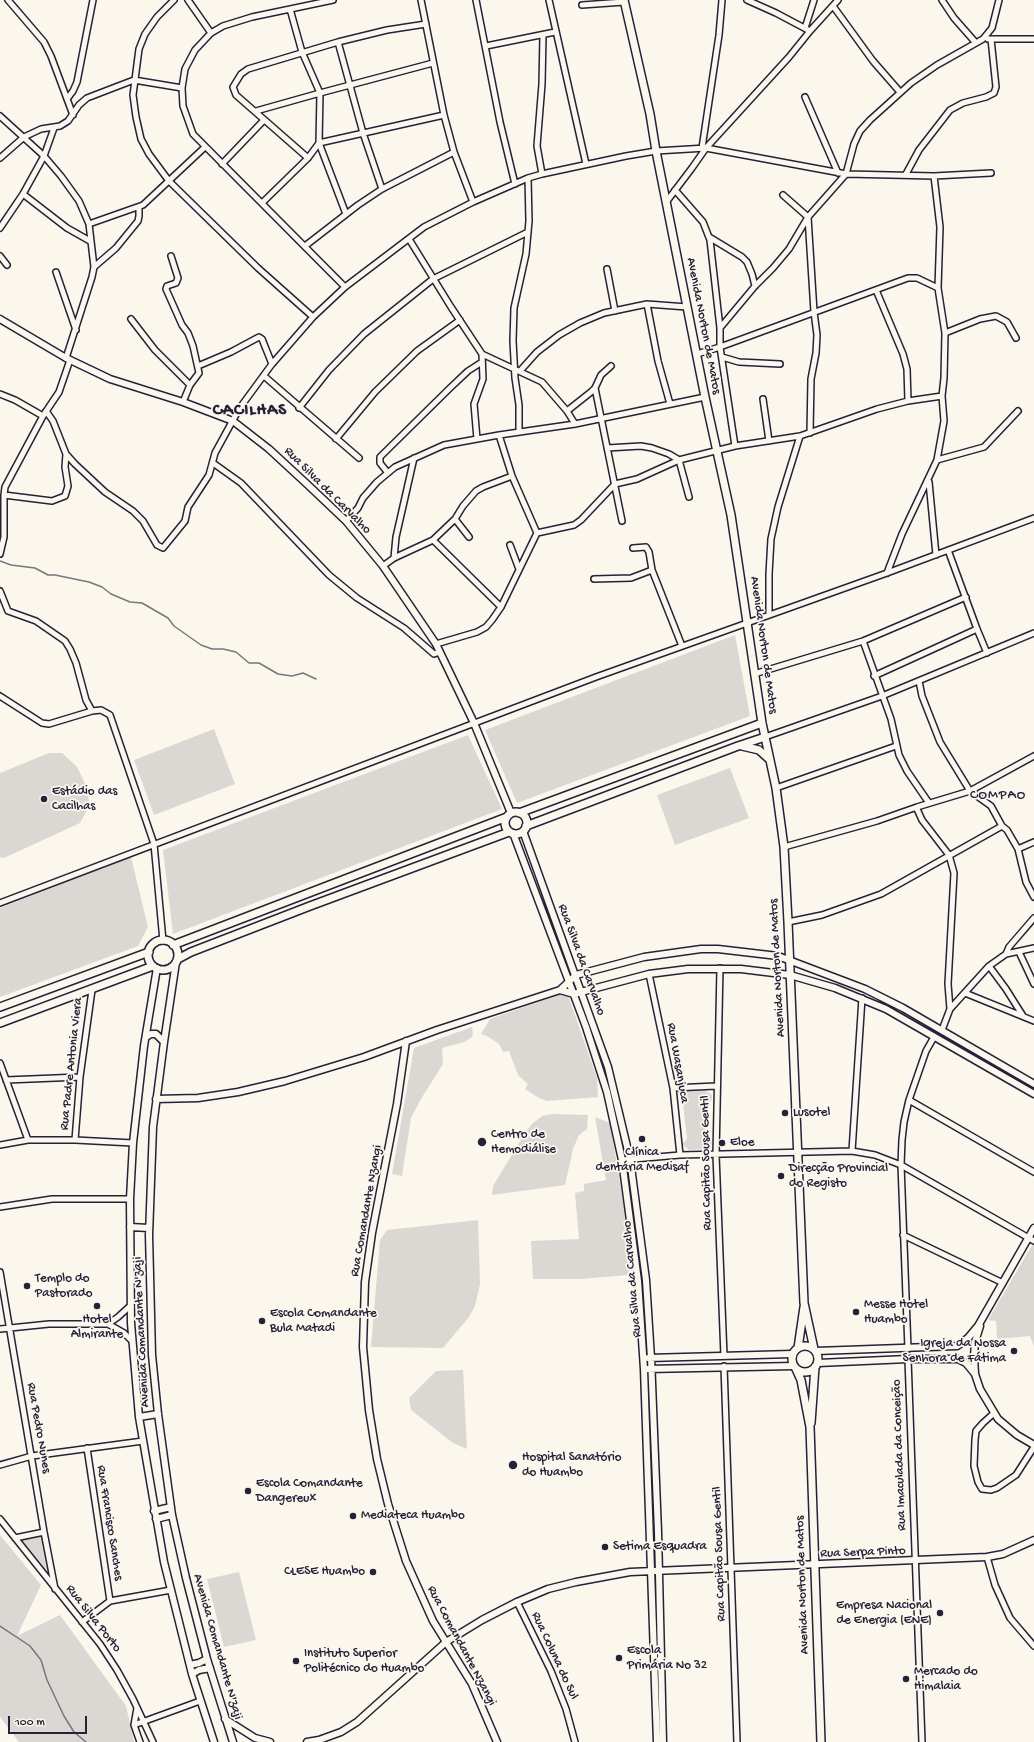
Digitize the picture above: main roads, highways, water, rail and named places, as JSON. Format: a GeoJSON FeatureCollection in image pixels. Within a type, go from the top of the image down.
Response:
{"type":"FeatureCollection","features":[{"type":"Feature","properties":{"kind":"main road","name":"Avenida Norton de Matos"},"geometry":{"type":"LineString","coordinates":[[624,1],[650,114],[705,397],[731,515],[748,623],[754,674],[762,723],[776,788],[784,847],[804,1303],[798,1348]]}},
{"type":"Feature","properties":{"kind":"main road"},"geometry":{"type":"LineString","coordinates":[[155,967],[149,960],[149,952],[153,945],[163,941],[173,944],[512,814],[762,723]]}},
{"type":"Feature","properties":{"kind":"main road"},"geometry":{"type":"LineString","coordinates":[[0,1023],[155,967],[168,969],[177,960],[191,952],[303,908],[511,833],[517,834],[525,828],[765,737]]}},
{"type":"Feature","properties":{"kind":"main road"},"geometry":{"type":"LineString","coordinates":[[738,746],[759,750],[770,759]]}},
{"type":"Feature","properties":{"kind":"main road"},"geometry":{"type":"LineString","coordinates":[[512,814],[525,818],[525,828]]}},
{"type":"Feature","properties":{"kind":"main road"},"geometry":{"type":"LineString","coordinates":[[511,833],[505,824],[512,814]]}},
{"type":"Feature","properties":{"kind":"main road"},"geometry":{"type":"LineString","coordinates":[[173,944],[177,951],[177,960]]}},
{"type":"Feature","properties":{"kind":"main road"},"geometry":{"type":"LineString","coordinates":[[0,1007],[149,952]]}},
{"type":"Feature","properties":{"kind":"main road","name":"Avenida Norton de Matos"},"geometry":{"type":"LineString","coordinates":[[804,1303],[815,1350]]}},
{"type":"Feature","properties":{"kind":"main road"},"geometry":{"type":"LineString","coordinates":[[808,1346],[815,1350],[817,1365],[806,1372],[795,1367],[792,1354],[798,1348],[808,1346]]}},
{"type":"Feature","properties":{"kind":"main road","name":"Avenida Norton de Matos"},"geometry":{"type":"LineString","coordinates":[[810,1427],[817,1365]]}},
{"type":"Feature","properties":{"kind":"main road","name":"Avenida Norton de Matos"},"geometry":{"type":"LineString","coordinates":[[795,1367],[801,1380],[810,1427],[821,1742]]}},
{"type":"Feature","properties":{"kind":"waterway"},"geometry":{"type":"LineString","coordinates":[[0,561],[11,565],[35,568],[48,575],[89,582],[102,587],[111,594],[130,602],[142,603],[168,618],[174,626],[201,645],[212,649],[223,649],[236,652],[249,663],[259,663],[278,674],[292,676],[303,673],[316,679]]}},
{"type":"Feature","properties":{"kind":"waterway"},"geometry":{"type":"LineString","coordinates":[[0,1626],[30,1646],[41,1660],[47,1680],[64,1716],[74,1732],[86,1742]]}},
{"type":"Feature","properties":{"kind":"place","name":"Estádio das Cacilhas"},"geometry":{"type":"Point","coordinates":[44,799]}},
{"type":"Feature","properties":{"kind":"place","name":"Lusotel"},"geometry":{"type":"Point","coordinates":[785,1113]}},
{"type":"Feature","properties":{"kind":"place","name":"Clínica dentária Medisaf"},"geometry":{"type":"Point","coordinates":[642,1139]}},
{"type":"Feature","properties":{"kind":"place","name":"Centro de Hemodiálise"},"geometry":{"type":"Point","coordinates":[482,1142]}},
{"type":"Feature","properties":{"kind":"place","name":"Eloe"},"geometry":{"type":"Point","coordinates":[722,1143]}},
{"type":"Feature","properties":{"kind":"place","name":"Direcção Provincial do Registo"},"geometry":{"type":"Point","coordinates":[781,1176]}},
{"type":"Feature","properties":{"kind":"place","name":"Templo do Pastorado"},"geometry":{"type":"Point","coordinates":[27,1286]}},
{"type":"Feature","properties":{"kind":"place","name":"Hotel Almirante"},"geometry":{"type":"Point","coordinates":[97,1306]}},
{"type":"Feature","properties":{"kind":"place","name":"Messe Hotel Huambo"},"geometry":{"type":"Point","coordinates":[856,1312]}},
{"type":"Feature","properties":{"kind":"place","name":"Escola Comandante Bula Matadi"},"geometry":{"type":"Point","coordinates":[262,1321]}},
{"type":"Feature","properties":{"kind":"place","name":"Igreja da Nossa Senhora de Fátima"},"geometry":{"type":"Point","coordinates":[1014,1351]}},
{"type":"Feature","properties":{"kind":"place","name":"Hospital Sanatório do Huambo"},"geometry":{"type":"Point","coordinates":[513,1465]}},
{"type":"Feature","properties":{"kind":"place","name":"Escola Comandante Dangereux"},"geometry":{"type":"Point","coordinates":[248,1491]}},
{"type":"Feature","properties":{"kind":"place","name":"Mediateca Huambo"},"geometry":{"type":"Point","coordinates":[353,1516]}},
{"type":"Feature","properties":{"kind":"place","name":"Setima Esquadra"},"geometry":{"type":"Point","coordinates":[605,1547]}},
{"type":"Feature","properties":{"kind":"place","name":"CLESE Huambo"},"geometry":{"type":"Point","coordinates":[373,1572]}},
{"type":"Feature","properties":{"kind":"place","name":"Empresa Nacional de Energia (ENE)"},"geometry":{"type":"Point","coordinates":[940,1613]}},
{"type":"Feature","properties":{"kind":"place","name":"Escola Primária No 32"},"geometry":{"type":"Point","coordinates":[619,1658]}},
{"type":"Feature","properties":{"kind":"place","name":"Instituto Superior Politécnico do Huambo"},"geometry":{"type":"Point","coordinates":[296,1661]}},
{"type":"Feature","properties":{"kind":"place","name":"Mercado do Himalaia"},"geometry":{"type":"Point","coordinates":[906,1679]}},
{"type":"Feature","properties":{"kind":"district","name":"CACILHAS"},"geometry":{"type":"Point","coordinates":[250,411]}},
{"type":"Feature","properties":{"kind":"district","name":"COMPAO"},"geometry":{"type":"Point","coordinates":[998,796]}}]}
